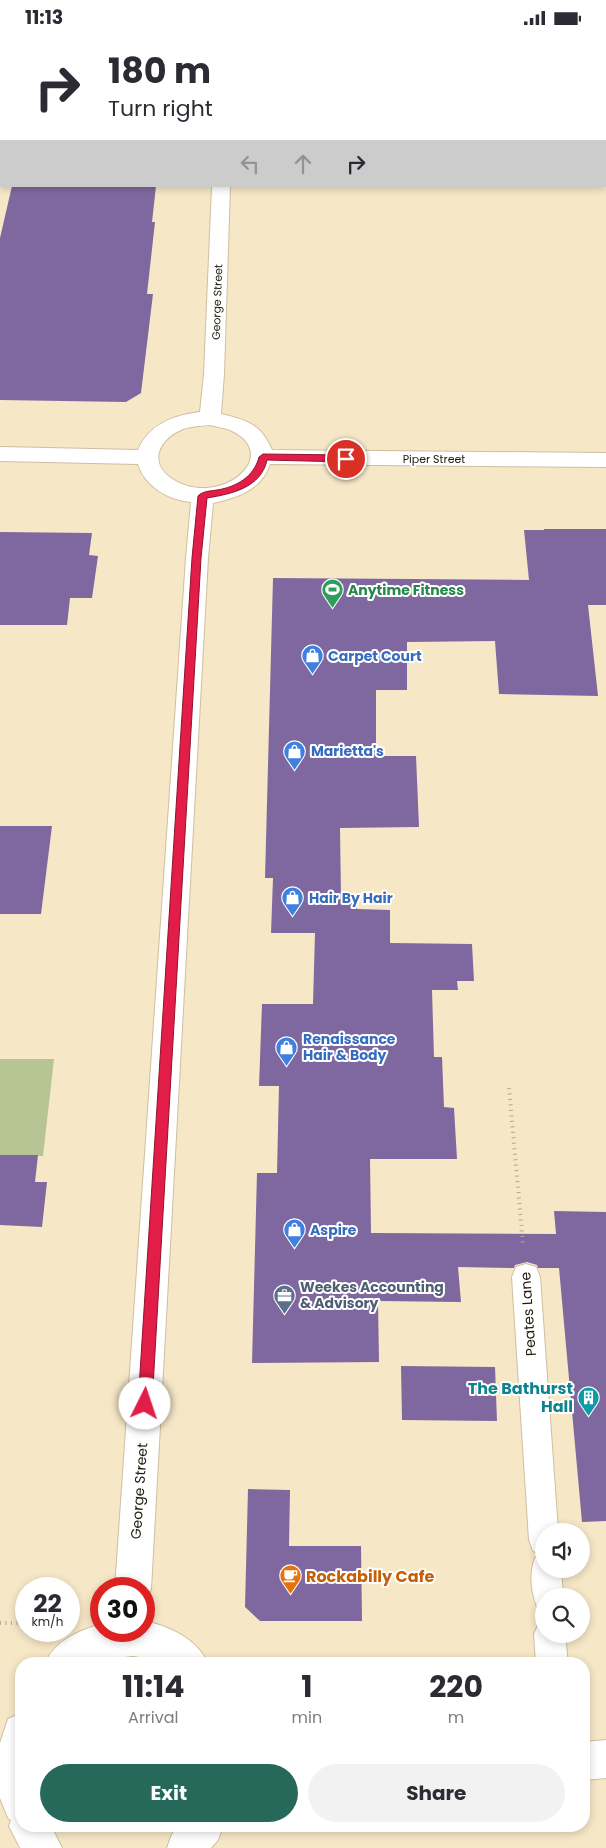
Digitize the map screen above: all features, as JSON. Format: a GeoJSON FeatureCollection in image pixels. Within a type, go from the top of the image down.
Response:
{"type":"FeatureCollection","features":[{"type":"Feature","properties":{"kind":"street","name":"George Street"},"geometry":{"type":"LineString","coordinates":[[210,418],[214,374],[221,187]]}},
{"type":"Feature","properties":{"kind":"street"},"geometry":{"type":"LineString","coordinates":[[210,418],[238,423],[248,430],[257,438],[262,447],[263,457],[261,467],[245,484],[232,491],[203,496],[188,495],[162,484],[148,467],[147,457],[153,441],[167,428],[195,419],[210,418]]}},
{"type":"Feature","properties":{"kind":"street"},"geometry":{"type":"LineString","coordinates":[[0,454],[147,457]]}},
{"type":"Feature","properties":{"kind":"street","name":"Piper Street"},"geometry":{"type":"LineString","coordinates":[[263,457],[606,460]]}},
{"type":"Feature","properties":{"kind":"street","name":"George Street"},"geometry":{"type":"LineString","coordinates":[[134,1577],[197,558],[203,496]]}},
{"type":"Feature","properties":{"kind":"street"},"geometry":{"type":"LineString","coordinates":[[71,1657],[102,1642]]}},
{"type":"Feature","properties":{"kind":"street"},"geometry":{"type":"LineString","coordinates":[[155,1642],[182,1657]]}},
{"type":"Feature","properties":{"kind":"street"},"geometry":{"type":"LineString","coordinates":[[12,1746],[15,1774]]}},
{"type":"Feature","properties":{"kind":"street"},"geometry":{"type":"LineString","coordinates":[[590,1760],[606,1759]]}},
{"type":"Feature","properties":{"kind":"street"},"geometry":{"type":"LineString","coordinates":[[32,1832],[43,1848]]}},
{"type":"Feature","properties":{"kind":"street"},"geometry":{"type":"LineString","coordinates":[[186,1848],[199,1832]]}},
{"type":"Feature","properties":{"kind":"lane","name":"Peates Lane"},"geometry":{"type":"LineString","coordinates":[[526,1277],[543,1523]]}},
{"type":"Feature","properties":{"kind":"lane"},"geometry":{"type":"LineString","coordinates":[[551,1643],[552,1657]]}},
{"type":"Feature","properties":{"kind":"path","name":"Peates Lane"},"geometry":{"type":"LineString","coordinates":[[509,1088],[526,1277]]}},
{"type":"Feature","properties":{"kind":"path"},"geometry":{"type":"LineString","coordinates":[[0,1623],[15,1623]]}},
{"type":"Feature","properties":{"kind":"green space"},"geometry":{"type":"Polygon","coordinates":[[[0,1059],[54,1059],[43,1156],[0,1155],[0,1059]]]}},
{"type":"Feature","properties":{"kind":"building"},"geometry":{"type":"Polygon","coordinates":[[[12,187],[156,187],[152,222],[155,222],[147,294],[153,294],[141,393],[126,402],[0,400],[0,238],[12,187]]]}},
{"type":"Feature","properties":{"kind":"building"},"geometry":{"type":"Polygon","coordinates":[[[606,529],[606,605],[588,605],[598,696],[499,694],[495,641],[407,642],[407,690],[376,690],[376,756],[416,756],[419,827],[340,828],[341,898],[357,898],[357,909],[390,910],[390,943],[472,944],[474,981],[457,981],[458,990],[432,990],[434,1057],[442,1057],[444,1107],[454,1108],[457,1159],[370,1159],[371,1233],[556,1234],[554,1211],[606,1212],[606,1521],[582,1522],[559,1268],[538,1268],[537,1265],[527,1262],[515,1265],[514,1268],[458,1267],[461,1302],[378,1301],[379,1362],[252,1363],[257,1173],[277,1173],[279,1086],[259,1086],[262,1004],[313,1004],[315,933],[271,933],[273,878],[265,878],[273,578],[529,580],[524,530],[606,529]]]}},
{"type":"Feature","properties":{"kind":"building"},"geometry":{"type":"Polygon","coordinates":[[[0,532],[92,533],[89,555],[98,556],[92,598],[70,598],[67,625],[0,625],[0,532]]]}},
{"type":"Feature","properties":{"kind":"building"},"geometry":{"type":"Polygon","coordinates":[[[0,826],[52,826],[41,914],[0,914],[0,826]]]}},
{"type":"Feature","properties":{"kind":"building"},"geometry":{"type":"Polygon","coordinates":[[[0,1155],[38,1155],[35,1182],[47,1182],[42,1227],[0,1225],[0,1155]]]}},
{"type":"Feature","properties":{"kind":"building"},"geometry":{"type":"Polygon","coordinates":[[[401,1366],[495,1367],[497,1421],[402,1420],[401,1366]]]}},
{"type":"Feature","properties":{"kind":"building"},"geometry":{"type":"Polygon","coordinates":[[[248,1489],[290,1490],[289,1546],[361,1546],[362,1621],[260,1621],[245,1607],[248,1489]]]}},
{"type":"Feature","properties":{"kind":"place","name":"Anytime Fitness"},"geometry":{"type":"Point","coordinates":[332,609]}},
{"type":"Feature","properties":{"kind":"place","name":"Carpet Court"},"geometry":{"type":"Point","coordinates":[312,675]}},
{"type":"Feature","properties":{"kind":"place","name":"Marietta's"},"geometry":{"type":"Point","coordinates":[295,770]}},
{"type":"Feature","properties":{"kind":"place","name":"Hair By Hair"},"geometry":{"type":"Point","coordinates":[293,917]}},
{"type":"Feature","properties":{"kind":"place","name":"Renaissance Hair & Body"},"geometry":{"type":"Point","coordinates":[287,1066]}},
{"type":"Feature","properties":{"kind":"place","name":"Aspire"},"geometry":{"type":"Point","coordinates":[294,1249]}},
{"type":"Feature","properties":{"kind":"place","name":"Weekes Accounting & Advisory"},"geometry":{"type":"Point","coordinates":[284,1314]}},
{"type":"Feature","properties":{"kind":"place","name":"The Bathurst Hall"},"geometry":{"type":"Point","coordinates":[589,1416]}},
{"type":"Feature","properties":{"kind":"place","name":"Rockabilly Cafe"},"geometry":{"type":"Point","coordinates":[290,1595]}},
{"type":"Feature","properties":{"kind":"route"},"geometry":{"type":"LineString","coordinates":[[145,1404],[197,558],[203,496],[232,491],[245,484],[261,467],[263,457],[346,459]]}}]}
